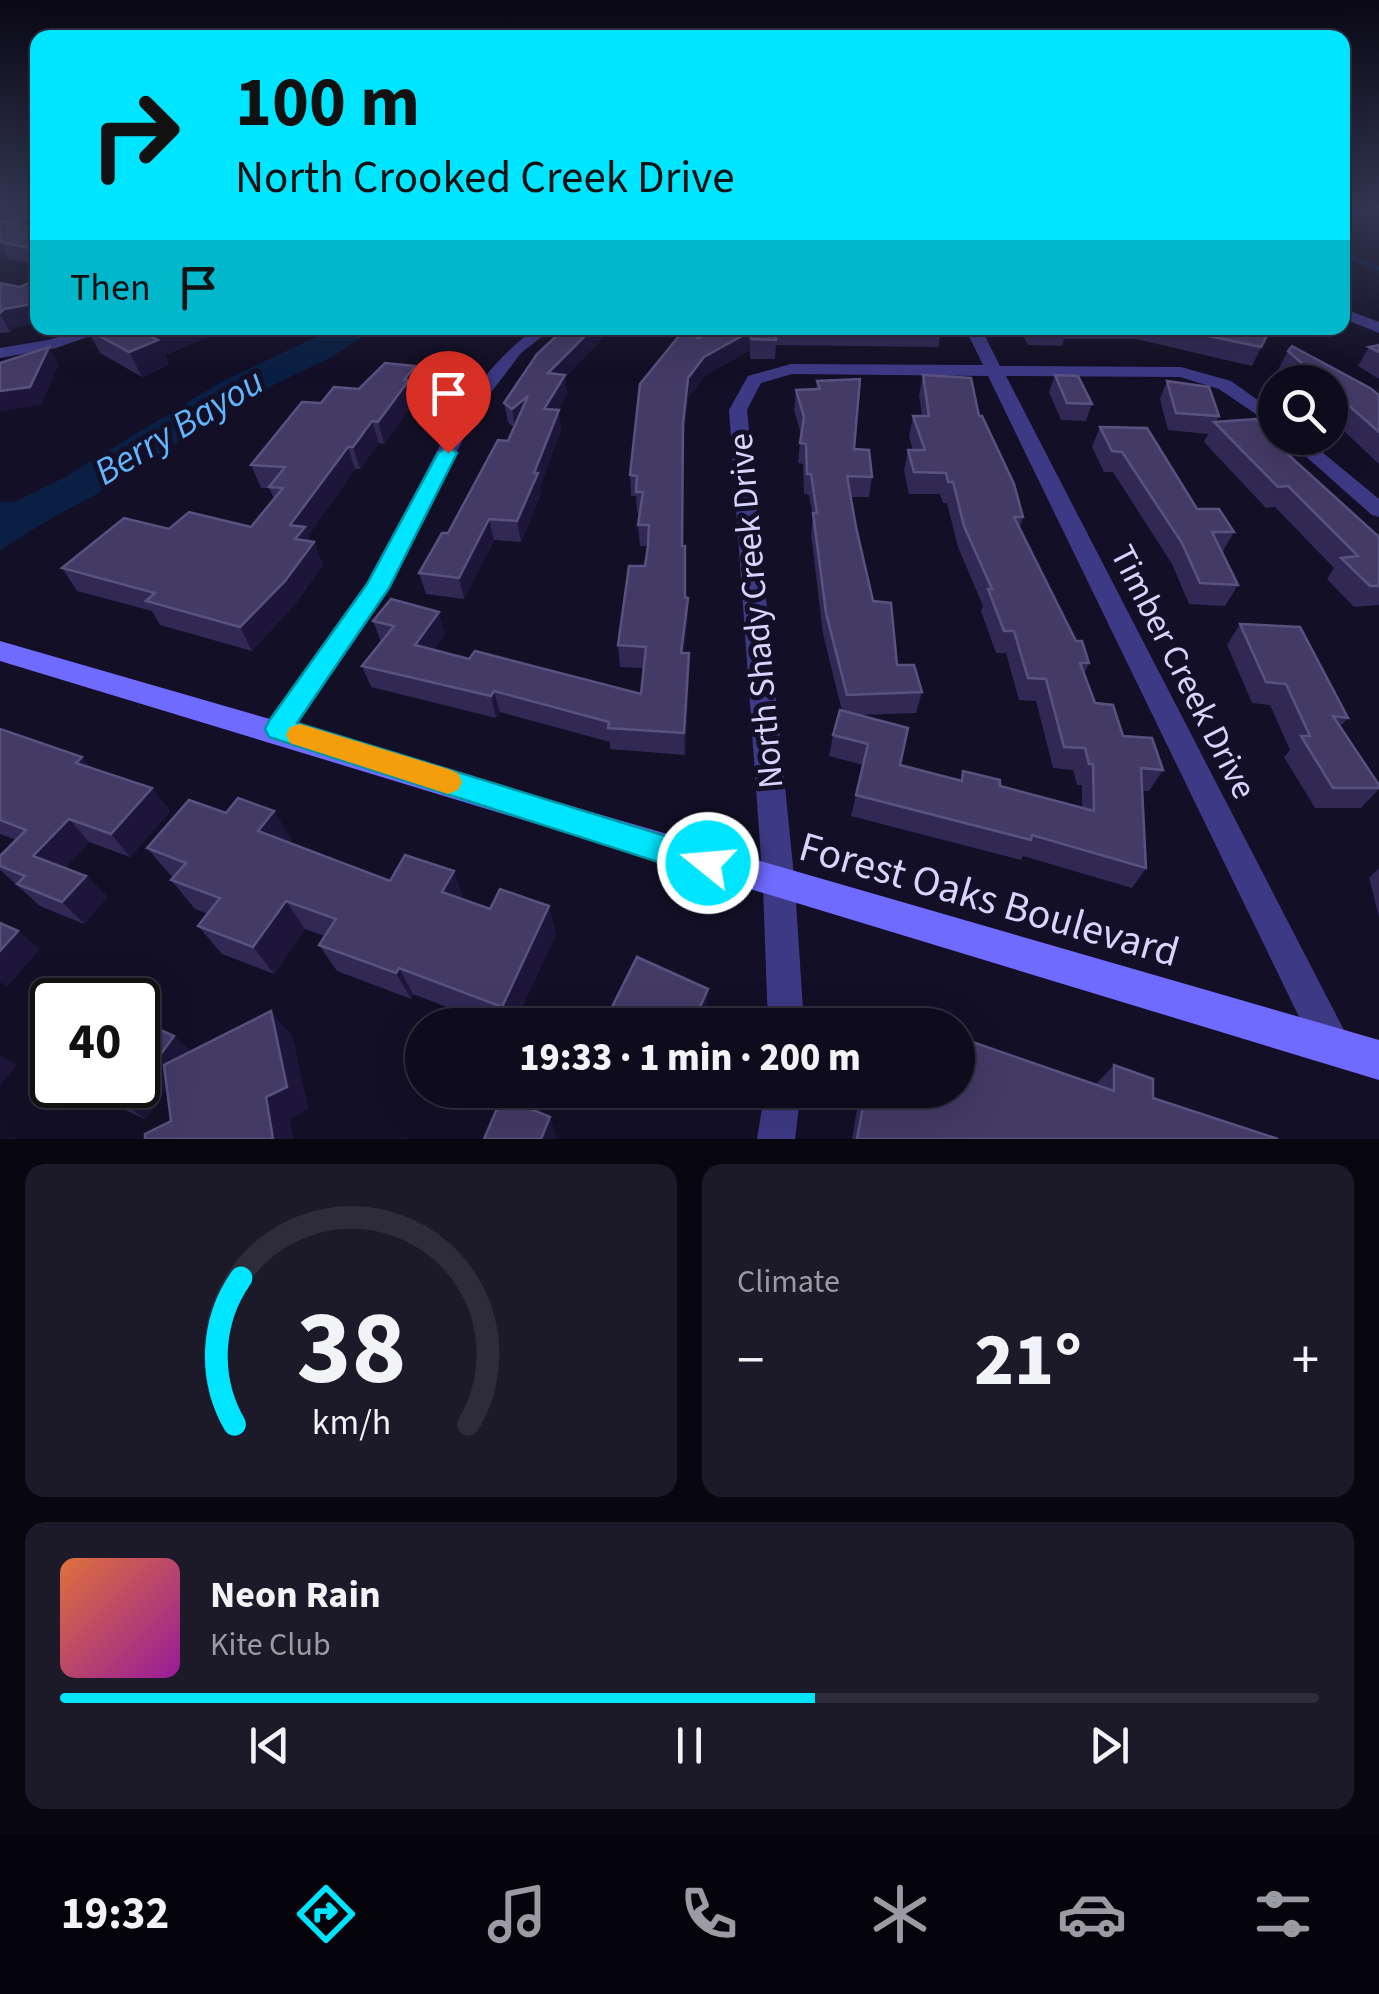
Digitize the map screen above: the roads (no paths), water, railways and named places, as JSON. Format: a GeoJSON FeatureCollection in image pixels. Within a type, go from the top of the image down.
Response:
{"type":"FeatureCollection","features":[{"type":"Feature","properties":{"kind":"street"},"geometry":{"type":"LineString","coordinates":[[1350,315],[1379,328]]}},
{"type":"Feature","properties":{"kind":"street"},"geometry":{"type":"LineString","coordinates":[[0,353],[82,335]]}},
{"type":"Feature","properties":{"kind":"street"},"geometry":{"type":"LineString","coordinates":[[279,729],[377,588],[483,385],[532,335]]}},
{"type":"Feature","properties":{"kind":"street","name":"Timber Creek Drive"},"geometry":{"type":"LineString","coordinates":[[976,335],[1333,1047]]}},
{"type":"Feature","properties":{"kind":"street","name":"North Shady Creek Drive"},"geometry":{"type":"LineString","coordinates":[[785,1008],[779,886],[738,410],[754,380],[791,369],[1181,372],[1225,385],[1258,409]]}},
{"type":"Feature","properties":{"kind":"street"},"geometry":{"type":"LineString","coordinates":[[1314,455],[1379,510]]}},
{"type":"Feature","properties":{"kind":"street","name":"Forest Oaks Boulevard"},"geometry":{"type":"LineString","coordinates":[[0,651],[279,729],[779,886],[1379,1060]]}},
{"type":"Feature","properties":{"kind":"street"},"geometry":{"type":"LineString","coordinates":[[776,1139],[780,1108]]}},
{"type":"Feature","properties":{"kind":"water"},"geometry":{"type":"Polygon","coordinates":[[[0,502],[68,508],[0,550],[0,502]]]}},
{"type":"Feature","properties":{"kind":"waterway"},"geometry":{"type":"LineString","coordinates":[[1361,261],[1379,269]]}},
{"type":"Feature","properties":{"kind":"waterway","name":"Berry Bayou"},"geometry":{"type":"LineString","coordinates":[[0,527],[80,486],[234,390],[346,335]]}}]}
